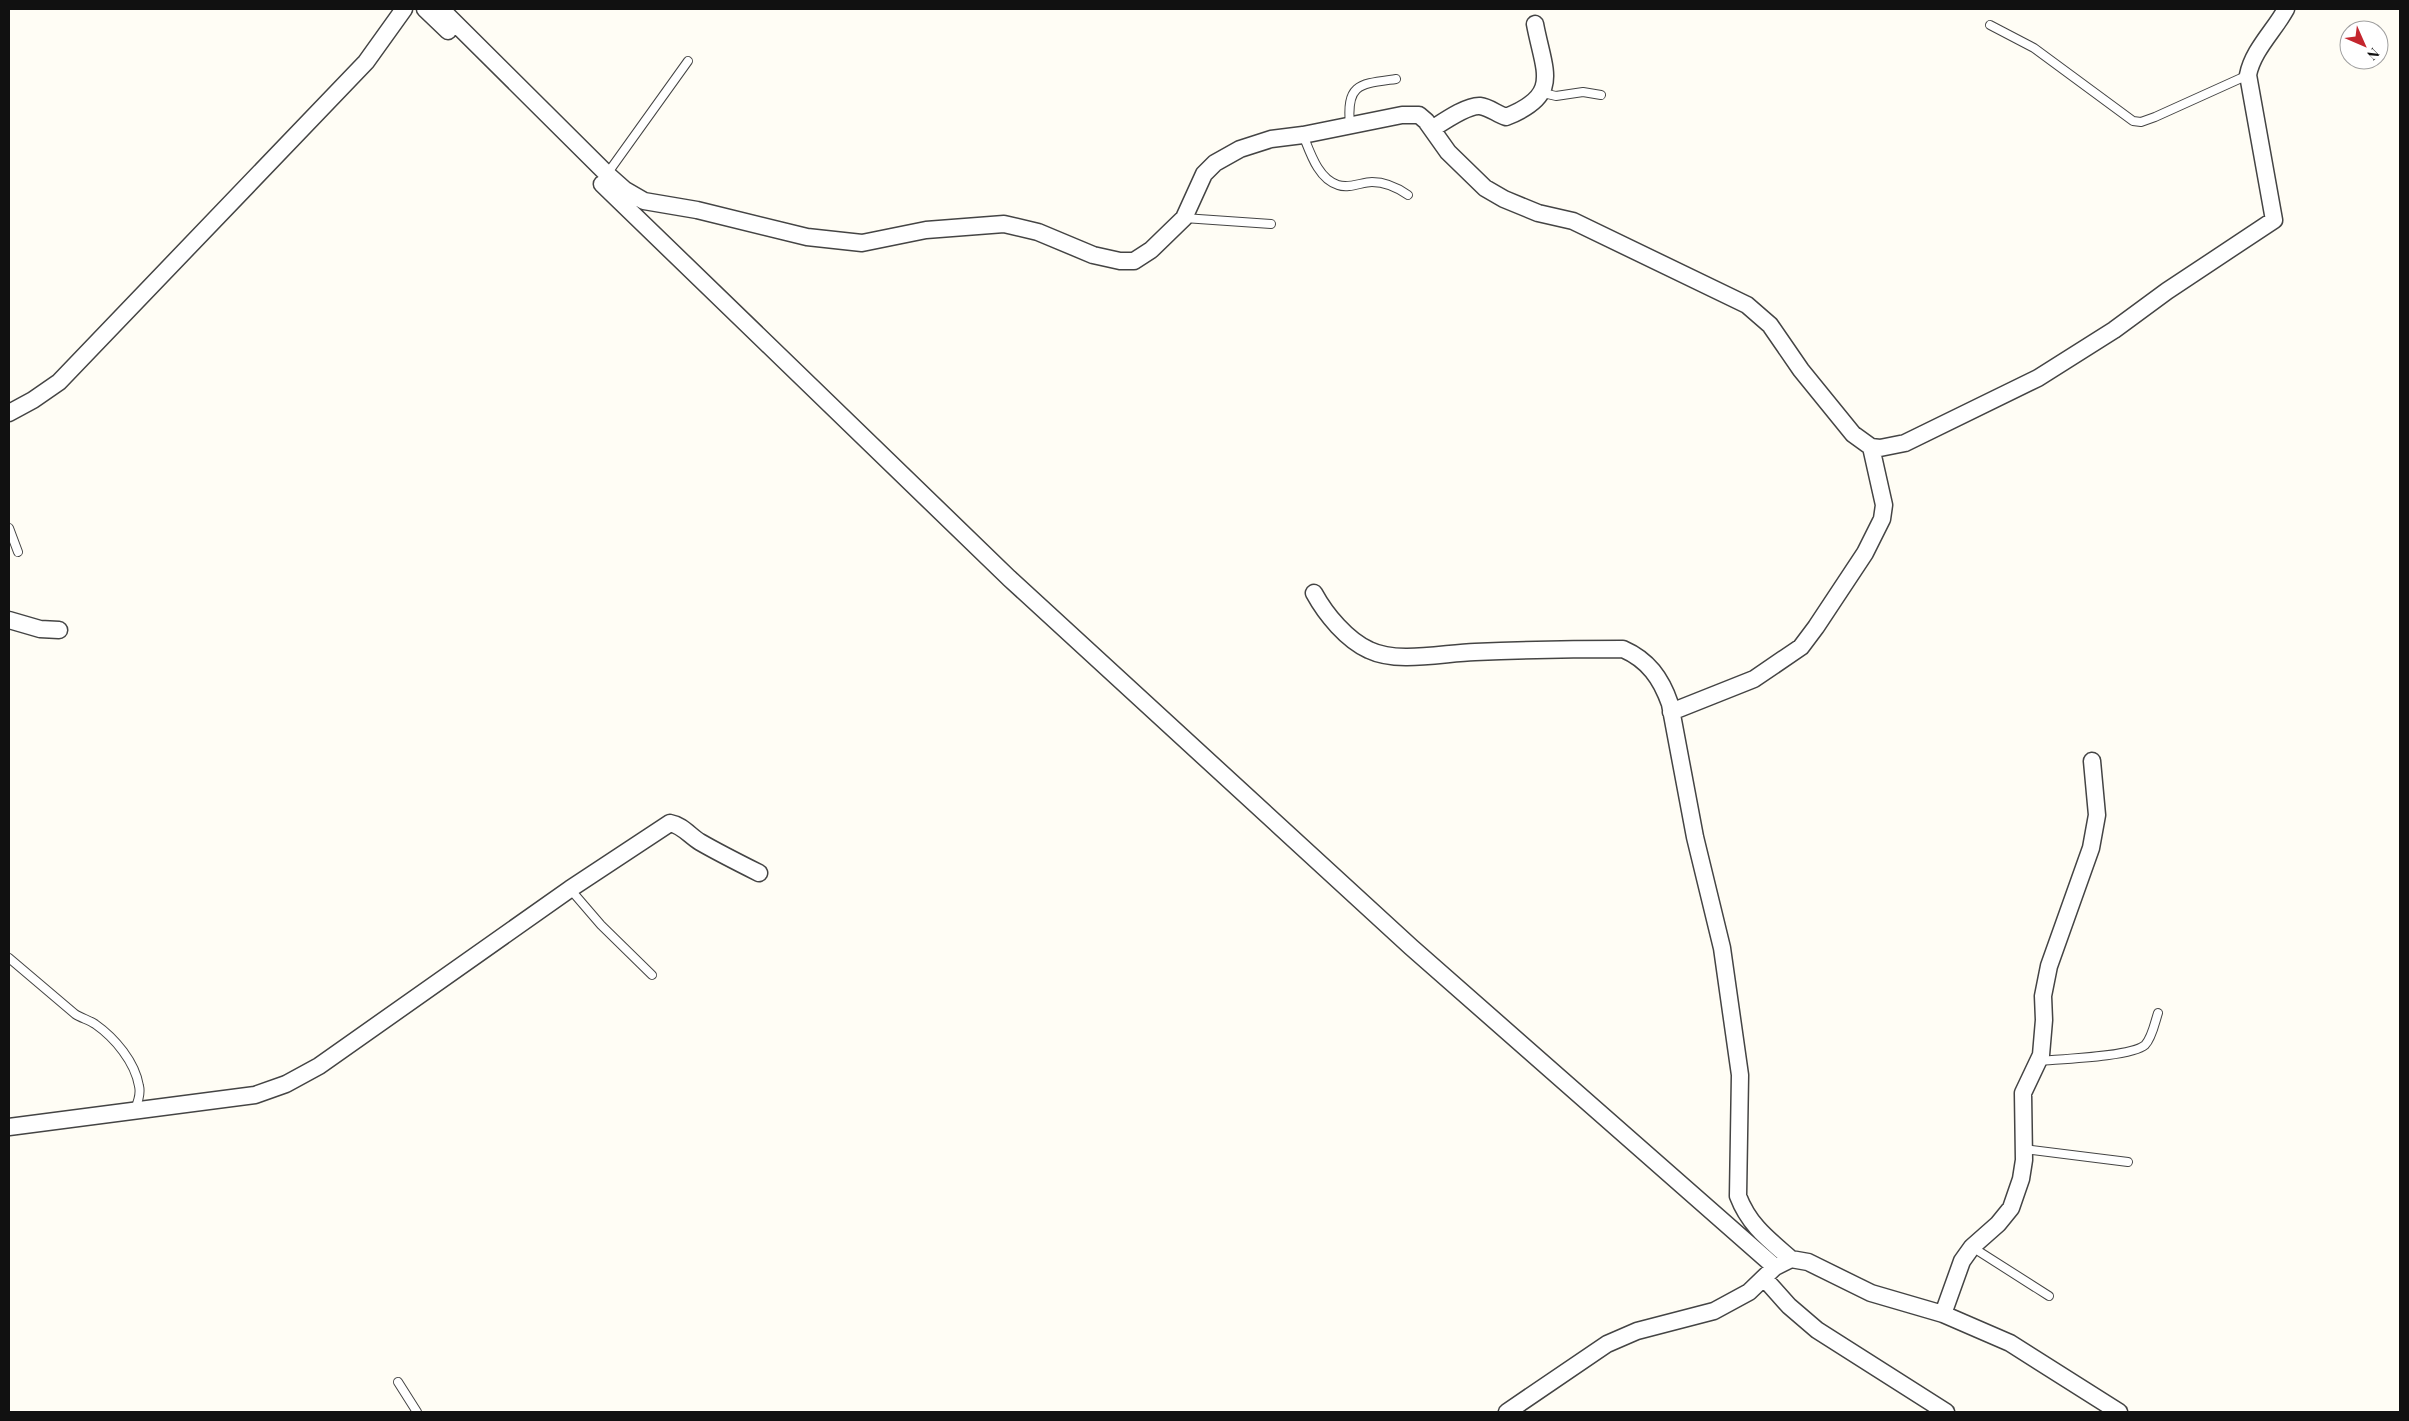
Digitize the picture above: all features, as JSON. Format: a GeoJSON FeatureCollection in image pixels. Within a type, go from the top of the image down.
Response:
{"type":"FeatureCollection","features":[{"type":"Feature","properties":{"kind":"street"},"geometry":{"type":"LineString","coordinates":[[9,412],[34,400],[59,382],[366,62],[404,9]]}},
{"type":"Feature","properties":{"kind":"street"},"geometry":{"type":"LineString","coordinates":[[425,9],[643,224],[1009,578],[1770,1273],[1789,1306],[1817,1330],[1946,1412]]}},
{"type":"Feature","properties":{"kind":"street"},"geometry":{"type":"LineString","coordinates":[[441,9],[607,174],[624,190],[644,202],[697,210],[807,237],[862,243],[926,230],[1004,224],[1038,232],[1093,255],[1120,261],[1134,261],[1151,250],[1184,218],[1204,174],[1215,163],[1240,149],[1271,139],[1304,135],[1411,114],[1419,115],[1432,129],[1448,152],[1485,188],[1504,200],[1538,213],[1573,221],[1747,305],[1770,325],[1801,370],[1853,434],[1871,447],[1880,448],[1905,443],[2038,378],[2114,330],[2175,286],[2273,221],[2248,76],[2250,67],[2262,44],[2278,24],[2286,9]]}},
{"type":"Feature","properties":{"kind":"street"},"geometry":{"type":"LineString","coordinates":[[1432,129],[1470,108],[1479,106],[1506,117],[1531,105],[1543,93],[1545,77],[1535,24]]}},
{"type":"Feature","properties":{"kind":"street"},"geometry":{"type":"LineString","coordinates":[[1671,712],[1754,679],[1801,647],[1865,553],[1882,519],[1884,505],[1871,447]]}},
{"type":"Feature","properties":{"kind":"street"},"geometry":{"type":"LineString","coordinates":[[1314,594],[1321,606],[1337,625],[1370,651],[1408,658],[1438,654],[1623,648],[1637,655],[1652,670],[1666,691],[1695,836],[1722,948],[1740,1075],[1738,1196],[1744,1211],[1753,1224],[1791,1259],[1808,1262],[1871,1293],[1943,1314],[2010,1343],[2119,1412]]}},
{"type":"Feature","properties":{"kind":"street"},"geometry":{"type":"LineString","coordinates":[[9,620],[40,628],[59,630]]}},
{"type":"Feature","properties":{"kind":"street"},"geometry":{"type":"LineString","coordinates":[[1943,1314],[1962,1261],[1972,1247],[1998,1224],[2011,1208],[2021,1179],[2024,1149],[2023,1094],[2038,1061],[2042,1043],[2043,996],[2049,966],[2091,848],[2097,815],[2092,761]]}},
{"type":"Feature","properties":{"kind":"street"},"geometry":{"type":"LineString","coordinates":[[9,1127],[255,1095],[286,1084],[319,1066],[570,889],[670,823],[677,825],[706,845],[759,873]]}},
{"type":"Feature","properties":{"kind":"street"},"geometry":{"type":"LineString","coordinates":[[1507,1412],[1608,1344],[1637,1331],[1714,1311],[1750,1292],[1770,1273],[1791,1259]]}},
{"type":"Feature","properties":{"kind":"lane"},"geometry":{"type":"LineString","coordinates":[[1990,25],[2034,48],[2133,121],[2141,122],[2154,117],[2248,76]]}},
{"type":"Feature","properties":{"kind":"lane"},"geometry":{"type":"LineString","coordinates":[[607,174],[688,61]]}},
{"type":"Feature","properties":{"kind":"lane"},"geometry":{"type":"LineString","coordinates":[[1350,125],[1350,100],[1355,90],[1364,84],[1396,79]]}},
{"type":"Feature","properties":{"kind":"lane"},"geometry":{"type":"LineString","coordinates":[[1543,93],[1556,96],[1582,92],[1601,96]]}},
{"type":"Feature","properties":{"kind":"lane"},"geometry":{"type":"LineString","coordinates":[[1304,135],[1316,164],[1327,178],[1338,186],[1356,186],[1373,182],[1395,186],[1408,195]]}},
{"type":"Feature","properties":{"kind":"lane"},"geometry":{"type":"LineString","coordinates":[[1184,218],[1271,224]]}},
{"type":"Feature","properties":{"kind":"lane"},"geometry":{"type":"LineString","coordinates":[[9,528],[18,552]]}},
{"type":"Feature","properties":{"kind":"lane"},"geometry":{"type":"LineString","coordinates":[[570,889],[601,925],[652,975]]}},
{"type":"Feature","properties":{"kind":"lane"},"geometry":{"type":"LineString","coordinates":[[9,958],[75,1014],[93,1022],[106,1032],[120,1048],[135,1072],[140,1087],[136,1109]]}},
{"type":"Feature","properties":{"kind":"lane"},"geometry":{"type":"LineString","coordinates":[[2038,1061],[2110,1055],[2139,1048],[2146,1042],[2158,1013]]}},
{"type":"Feature","properties":{"kind":"lane"},"geometry":{"type":"LineString","coordinates":[[2024,1149],[2128,1162]]}},
{"type":"Feature","properties":{"kind":"lane"},"geometry":{"type":"LineString","coordinates":[[1972,1247],[2049,1296]]}},
{"type":"Feature","properties":{"kind":"lane"},"geometry":{"type":"LineString","coordinates":[[398,1382],[418,1412]]}}]}
